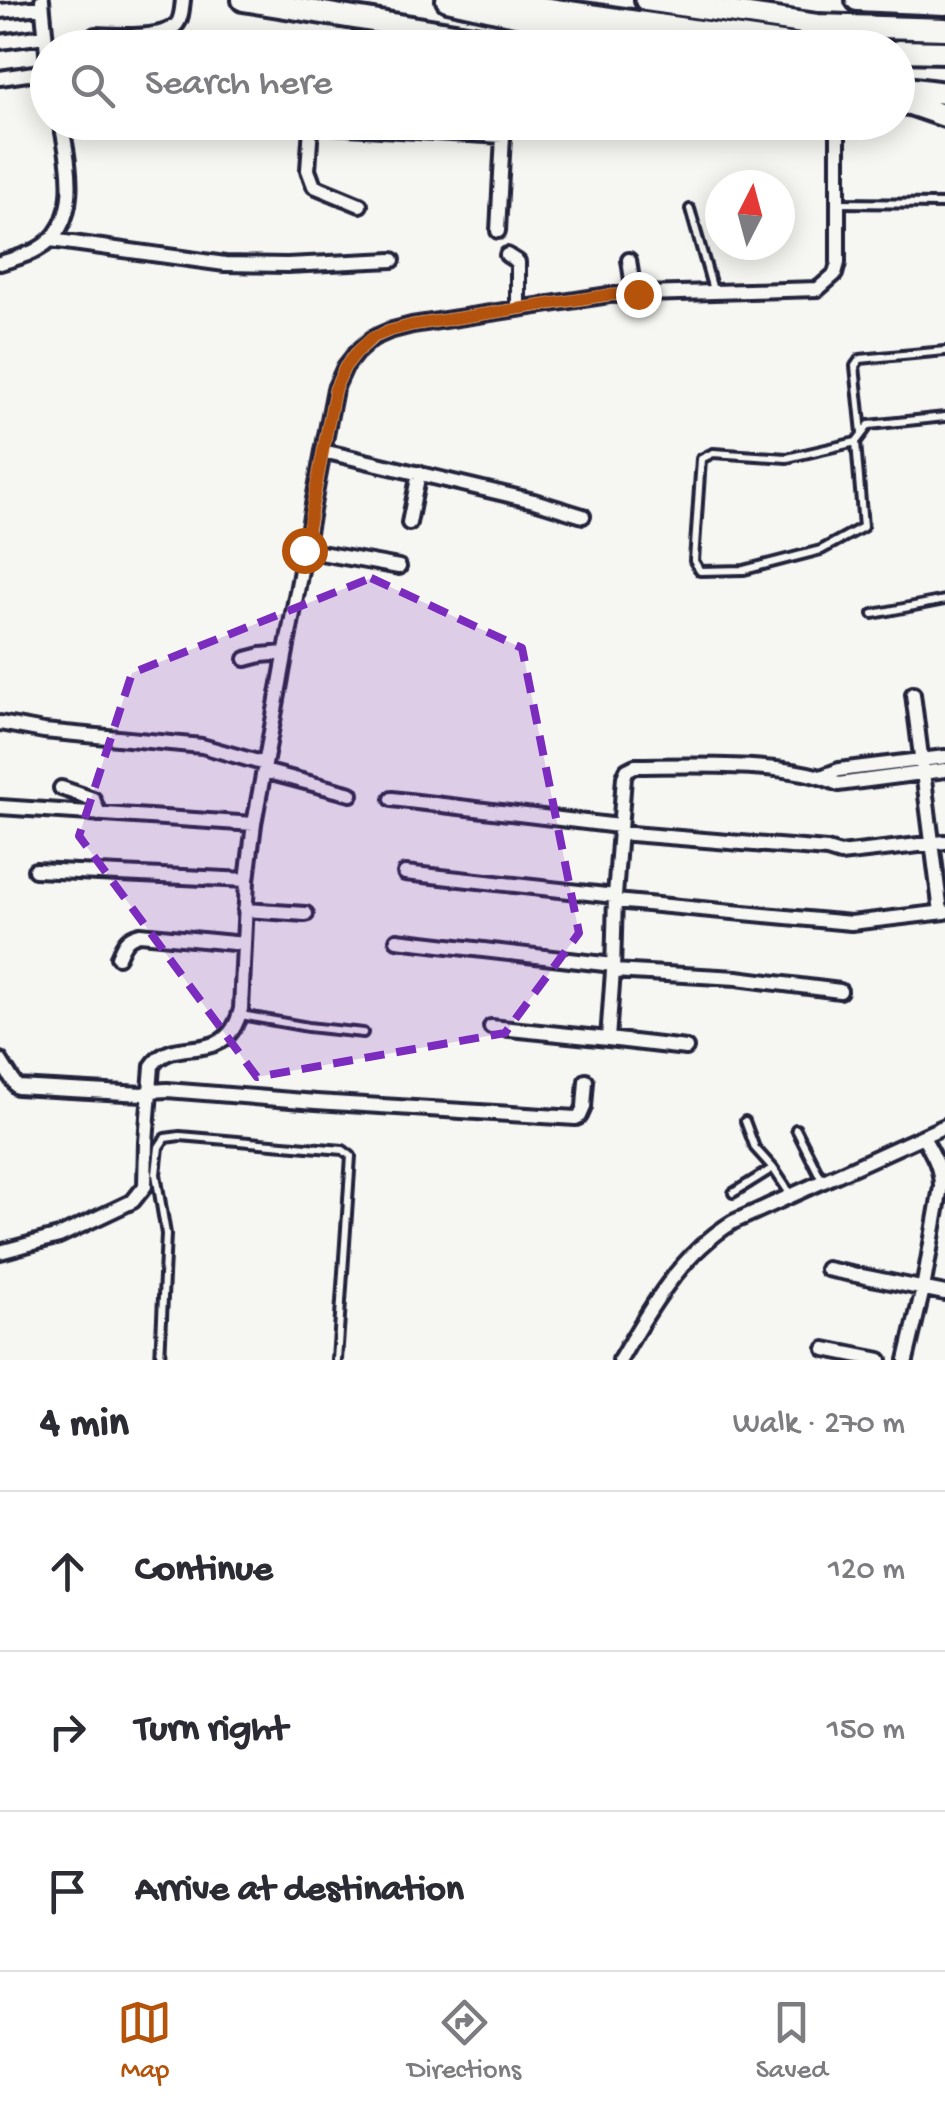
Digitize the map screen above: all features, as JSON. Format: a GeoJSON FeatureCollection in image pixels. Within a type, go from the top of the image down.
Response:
{"type":"FeatureCollection","features":[{"type":"Feature","properties":{"kind":"main road"},"geometry":{"type":"LineString","coordinates":[[243,0],[404,30]]}},
{"type":"Feature","properties":{"kind":"main road"},"geometry":{"type":"LineString","coordinates":[[447,0],[584,30]]}},
{"type":"Feature","properties":{"kind":"main road"},"geometry":{"type":"LineString","coordinates":[[488,0],[693,30]]}},
{"type":"Feature","properties":{"kind":"main road"},"geometry":{"type":"LineString","coordinates":[[646,0],[774,19],[872,28],[945,29]]}},
{"type":"Feature","properties":{"kind":"main road"},"geometry":{"type":"LineString","coordinates":[[858,0],[945,4]]}},
{"type":"Feature","properties":{"kind":"main road"},"geometry":{"type":"LineString","coordinates":[[915,52],[945,52]]}},
{"type":"Feature","properties":{"kind":"main road"},"geometry":{"type":"LineString","coordinates":[[915,106],[945,116]]}},
{"type":"Feature","properties":{"kind":"street"},"geometry":{"type":"LineString","coordinates":[[165,30],[179,22],[183,0]]}},
{"type":"Feature","properties":{"kind":"street"},"geometry":{"type":"LineString","coordinates":[[0,11],[42,4],[44,30]]}},
{"type":"Feature","properties":{"kind":"street"},"geometry":{"type":"LineString","coordinates":[[0,42],[30,38]]}},
{"type":"Feature","properties":{"kind":"street"},"geometry":{"type":"LineString","coordinates":[[0,78],[30,74]]}},
{"type":"Feature","properties":{"kind":"street"},"geometry":{"type":"LineString","coordinates":[[0,263],[34,252],[52,240],[68,204],[71,185],[64,140]]}},
{"type":"Feature","properties":{"kind":"street"},"geometry":{"type":"LineString","coordinates":[[310,140],[308,170],[314,186],[360,205]]}},
{"type":"Feature","properties":{"kind":"street"},"geometry":{"type":"LineString","coordinates":[[498,231],[503,140]]}},
{"type":"Feature","properties":{"kind":"street"},"geometry":{"type":"LineString","coordinates":[[0,1252],[59,1236],[133,1201],[145,1186],[155,1060],[221,1041],[230,1034],[240,1015],[254,824],[322,451],[335,389],[345,367],[372,338],[412,325],[608,295],[818,289],[835,274],[838,263],[838,140]]}},
{"type":"Feature","properties":{"kind":"street"},"geometry":{"type":"LineString","coordinates":[[52,240],[224,264],[393,260]]}},
{"type":"Feature","properties":{"kind":"street"},"geometry":{"type":"LineString","coordinates":[[506,256],[518,262],[518,309]]}},
{"type":"Feature","properties":{"kind":"street"},"geometry":{"type":"LineString","coordinates":[[629,260],[638,294]]}},
{"type":"Feature","properties":{"kind":"street"},"geometry":{"type":"LineString","coordinates":[[322,451],[583,516]]}},
{"type":"Feature","properties":{"kind":"street"},"geometry":{"type":"LineString","coordinates":[[409,523],[420,473]]}},
{"type":"Feature","properties":{"kind":"street"},"geometry":{"type":"LineString","coordinates":[[304,550],[399,567]]}},
{"type":"Feature","properties":{"kind":"street"},"geometry":{"type":"LineString","coordinates":[[246,660],[285,653]]}},
{"type":"Feature","properties":{"kind":"street"},"geometry":{"type":"LineString","coordinates":[[405,873],[851,923],[943,912],[938,843],[912,694]]}},
{"type":"Feature","properties":{"kind":"street"},"geometry":{"type":"LineString","coordinates":[[0,723],[44,732],[202,746],[351,794]]}},
{"type":"Feature","properties":{"kind":"street"},"geometry":{"type":"LineString","coordinates":[[923,766],[945,756]]}},
{"type":"Feature","properties":{"kind":"street"},"geometry":{"type":"LineString","coordinates":[[608,1039],[619,829],[627,770],[635,766],[772,769],[823,776],[839,770],[923,766],[945,770]]}},
{"type":"Feature","properties":{"kind":"street"},"geometry":{"type":"LineString","coordinates":[[61,788],[94,800],[99,814]]}},
{"type":"Feature","properties":{"kind":"street"},"geometry":{"type":"LineString","coordinates":[[392,799],[840,854],[938,843]]}},
{"type":"Feature","properties":{"kind":"street"},"geometry":{"type":"LineString","coordinates":[[0,807],[254,824]]}},
{"type":"Feature","properties":{"kind":"street"},"geometry":{"type":"LineString","coordinates":[[35,870],[247,880]]}},
{"type":"Feature","properties":{"kind":"street"},"geometry":{"type":"LineString","coordinates":[[246,910],[306,914]]}},
{"type":"Feature","properties":{"kind":"street"},"geometry":{"type":"LineString","coordinates":[[118,958],[126,940],[140,934],[244,944]]}},
{"type":"Feature","properties":{"kind":"street"},"geometry":{"type":"LineString","coordinates":[[397,940],[613,968],[840,990]]}},
{"type":"Feature","properties":{"kind":"street"},"geometry":{"type":"LineString","coordinates":[[491,1028],[686,1048]]}},
{"type":"Feature","properties":{"kind":"street"},"geometry":{"type":"LineString","coordinates":[[0,1060],[17,1087],[142,1094],[167,1090],[576,1118],[584,1106],[586,1081]]}},
{"type":"Feature","properties":{"kind":"street"},"geometry":{"type":"LineString","coordinates":[[620,1360],[645,1316],[710,1236],[945,1126]]}},
{"type":"Feature","properties":{"kind":"street"},"geometry":{"type":"LineString","coordinates":[[906,1360],[941,1212],[937,1160],[924,1137]]}},
{"type":"Feature","properties":{"kind":"street"},"geometry":{"type":"LineString","coordinates":[[827,1269],[945,1293]]}},
{"type":"Feature","properties":{"kind":"street"},"geometry":{"type":"LineString","coordinates":[[825,1349],[880,1360]]}},
{"type":"Feature","properties":{"kind":"lane"},"geometry":{"type":"LineString","coordinates":[[838,203],[945,204]]}},
{"type":"Feature","properties":{"kind":"lane"},"geometry":{"type":"LineString","coordinates":[[690,209],[714,292]]}},
{"type":"Feature","properties":{"kind":"lane"},"geometry":{"type":"LineString","coordinates":[[862,434],[855,366],[860,359],[945,351]]}},
{"type":"Feature","properties":{"kind":"lane"},"geometry":{"type":"LineString","coordinates":[[856,442],[863,527],[821,550],[744,570],[700,570],[694,561],[701,459],[712,453],[787,458],[856,442],[869,425],[945,417]]}},
{"type":"Feature","properties":{"kind":"lane"},"geometry":{"type":"LineString","coordinates":[[874,614],[945,600]]}},
{"type":"Feature","properties":{"kind":"lane"},"geometry":{"type":"LineString","coordinates":[[240,1015],[362,1033]]}},
{"type":"Feature","properties":{"kind":"lane"},"geometry":{"type":"LineString","coordinates":[[745,1122],[755,1148],[792,1196]]}},
{"type":"Feature","properties":{"kind":"lane"},"geometry":{"type":"LineString","coordinates":[[796,1129],[824,1183]]}},
{"type":"Feature","properties":{"kind":"lane"},"geometry":{"type":"LineString","coordinates":[[160,1360],[166,1234],[156,1174],[158,1147],[165,1138],[180,1136],[329,1148],[351,1156],[337,1360]]}},
{"type":"Feature","properties":{"kind":"lane"},"geometry":{"type":"LineString","coordinates":[[733,1193],[773,1168]]}},
{"type":"Feature","properties":{"kind":"highlighted area"},"geometry":{"type":"Polygon","coordinates":[[[371,578],[522,648],[579,933],[505,1033],[257,1077],[79,836],[132,673],[371,578]]]}},
{"type":"Feature","properties":{"kind":"route"},"geometry":{"type":"LineString","coordinates":[[304,550],[335,389],[345,367],[372,338],[412,325],[608,295],[638,294]]}}]}
